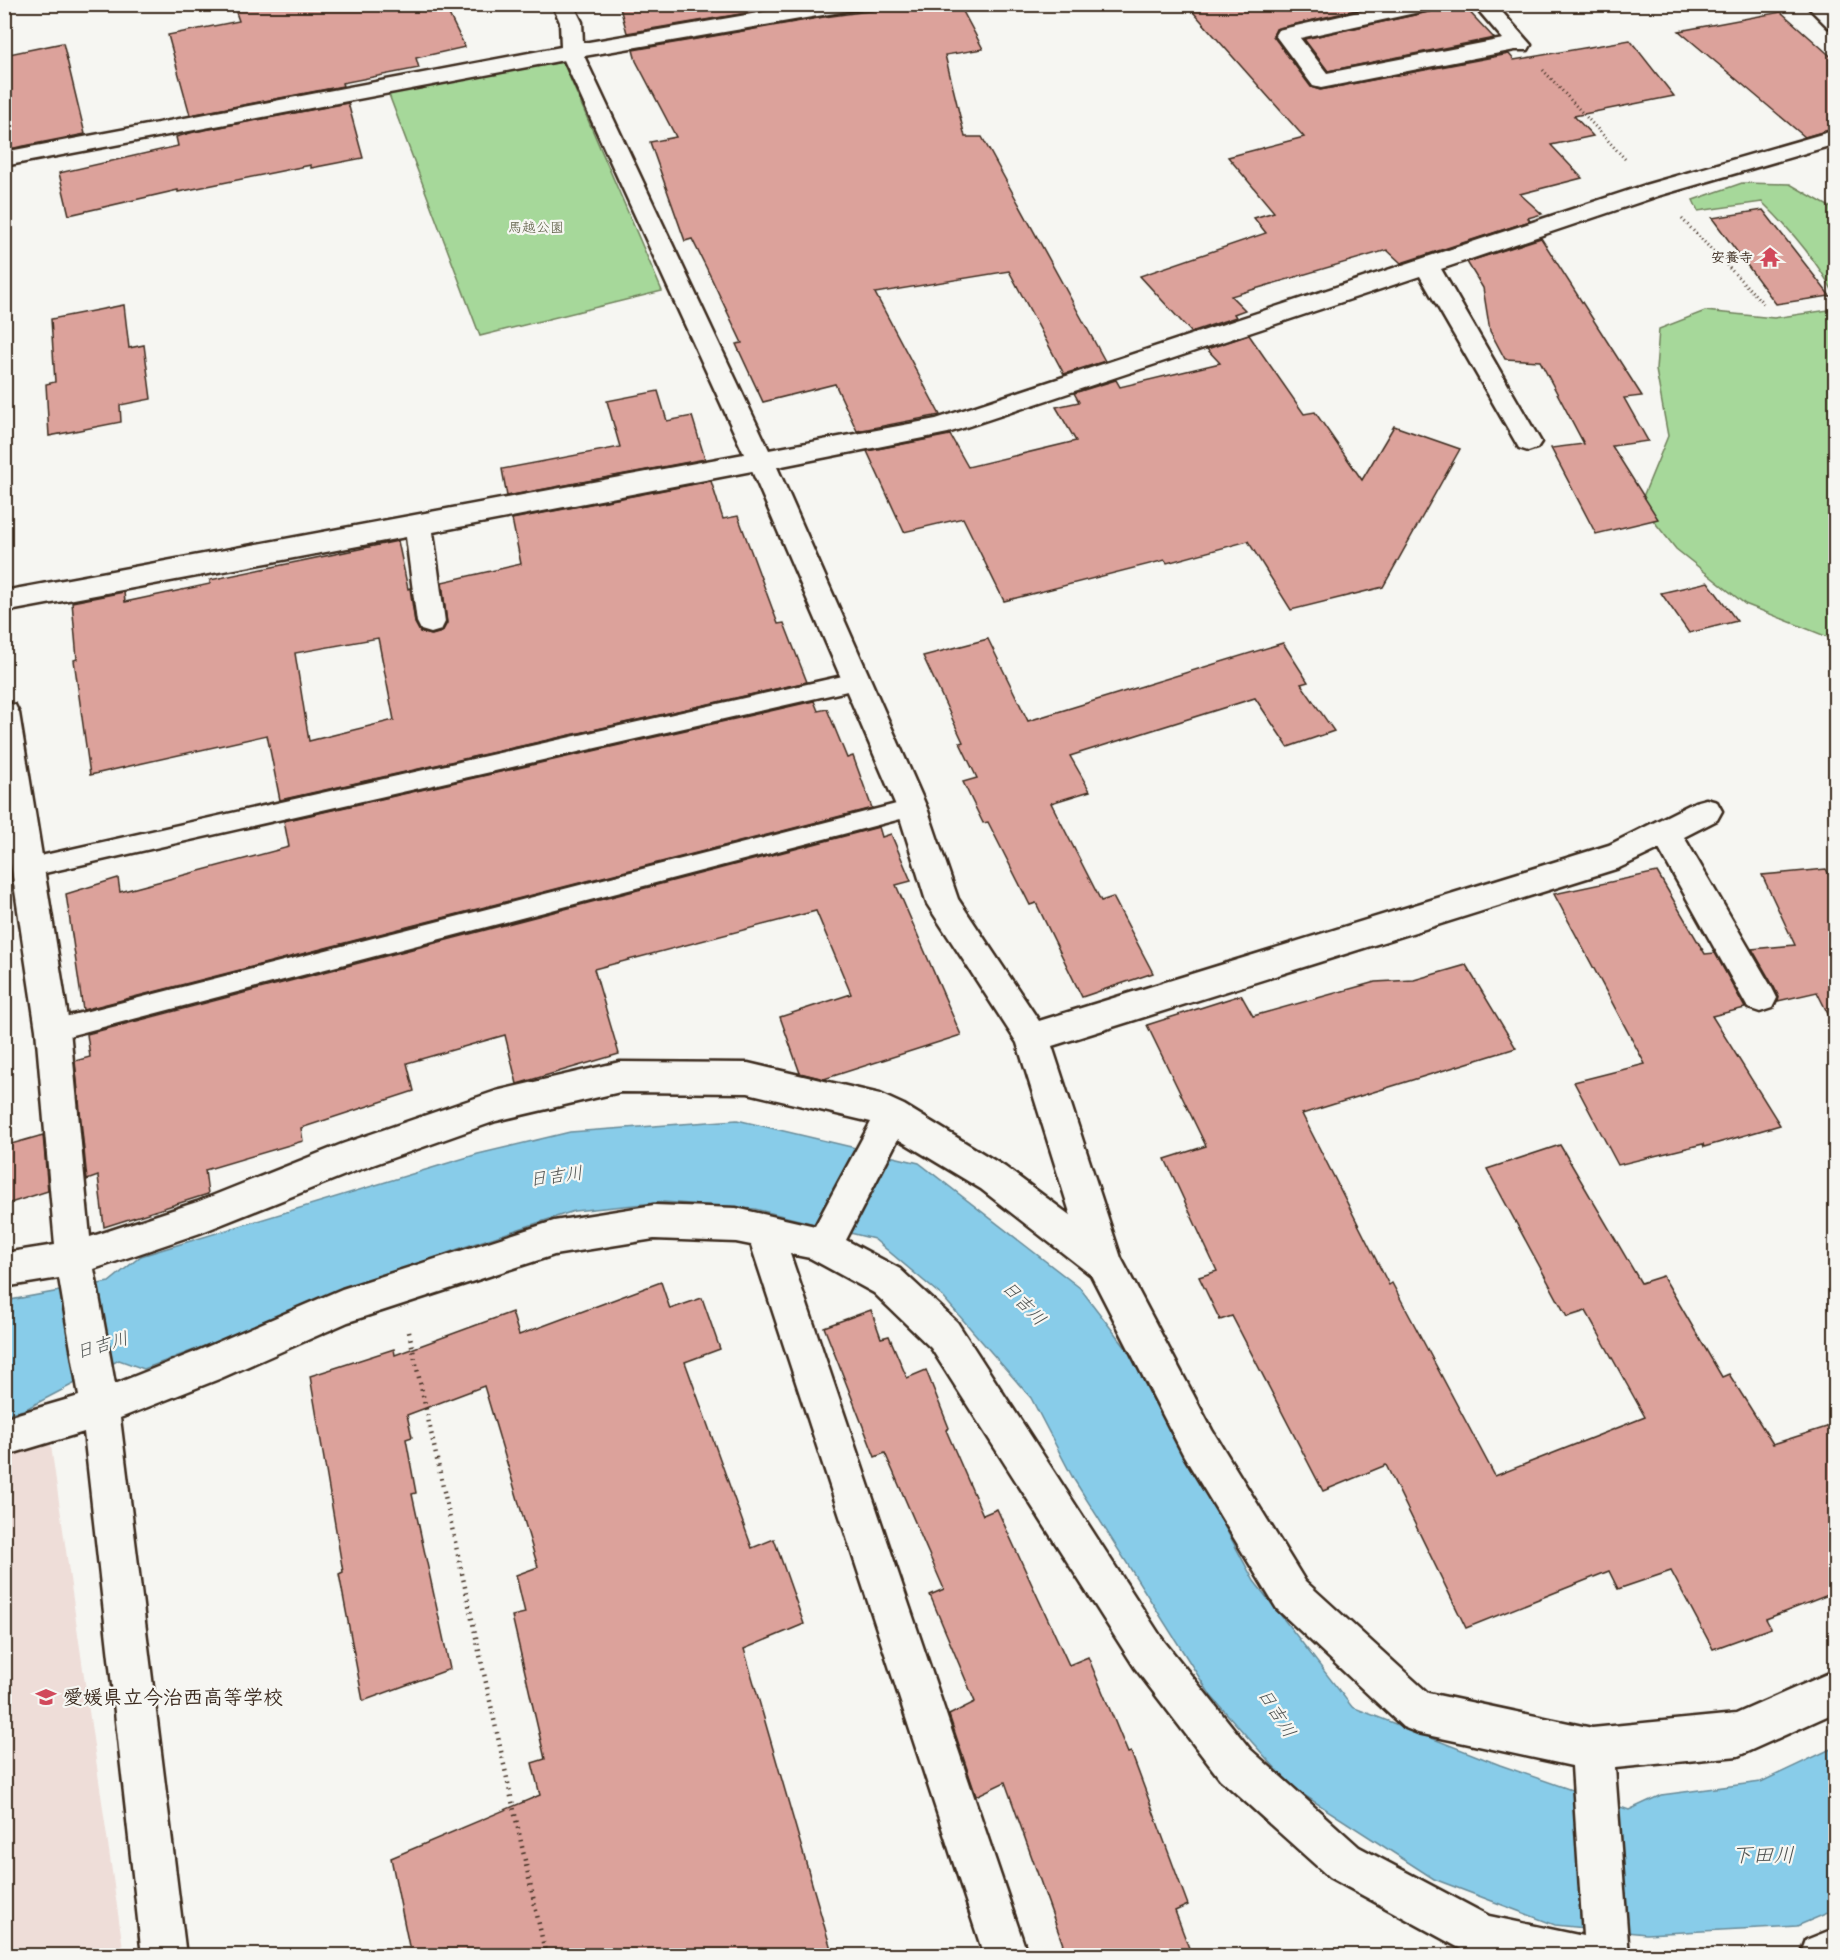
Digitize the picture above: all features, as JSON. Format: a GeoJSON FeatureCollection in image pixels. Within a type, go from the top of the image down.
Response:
{"type":"FeatureCollection","features":[{"type":"Feature","properties":{"kind":"street"},"geometry":{"type":"LineString","coordinates":[[562,4],[571,22],[572,53],[761,462],[912,808],[943,904],[1032,1038],[1104,1263],[1198,1443],[1291,1595],[1418,1712],[1593,1752],[1738,1735],[1836,1690]]}},
{"type":"Feature","properties":{"kind":"street"},"geometry":{"type":"LineString","coordinates":[[4,159],[243,112],[572,53],[641,38],[852,4]]}},
{"type":"Feature","properties":{"kind":"street"},"geometry":{"type":"LineString","coordinates":[[1425,4],[1286,35],[1322,81],[1519,44]]}},
{"type":"Feature","properties":{"kind":"street"},"geometry":{"type":"LineString","coordinates":[[1483,4],[1519,44]]}},
{"type":"Feature","properties":{"kind":"street"},"geometry":{"type":"LineString","coordinates":[[1815,4],[1836,22]]}},
{"type":"Feature","properties":{"kind":"street"},"geometry":{"type":"LineString","coordinates":[[4,602],[939,427],[1653,190],[1836,137]]}},
{"type":"Feature","properties":{"kind":"street"},"geometry":{"type":"LineString","coordinates":[[1426,265],[1528,442]]}},
{"type":"Feature","properties":{"kind":"street"},"geometry":{"type":"LineString","coordinates":[[418,526],[431,622]]}},
{"type":"Feature","properties":{"kind":"street"},"geometry":{"type":"LineString","coordinates":[[4,713],[53,1030],[75,1261],[99,1405],[164,1956]]}},
{"type":"Feature","properties":{"kind":"street"},"geometry":{"type":"LineString","coordinates":[[1032,1038],[1618,855],[1706,811]]}},
{"type":"Feature","properties":{"kind":"street"},"geometry":{"type":"LineString","coordinates":[[1665,832],[1760,998]]}},
{"type":"Feature","properties":{"kind":"street"},"geometry":{"type":"LineString","coordinates":[[4,1270],[75,1261],[200,1217],[342,1160],[496,1106],[620,1077],[748,1078],[880,1109],[891,1118],[993,1178],[1104,1263]]}},
{"type":"Feature","properties":{"kind":"street"},"geometry":{"type":"LineString","coordinates":[[825,1245],[891,1118]]}},
{"type":"Feature","properties":{"kind":"street"},"geometry":{"type":"LineString","coordinates":[[4,1437],[206,1366],[342,1306],[554,1238],[654,1222],[736,1225],[825,1245],[886,1281],[944,1335],[1149,1654],[1235,1764],[1344,1862],[1483,1937],[1597,1955],[1593,1752]]}},
{"type":"Feature","properties":{"kind":"street"},"geometry":{"type":"LineString","coordinates":[[764,1231],[1005,1956]]}},
{"type":"Feature","properties":{"kind":"street"},"geometry":{"type":"LineString","coordinates":[[1822,1956],[1836,1950]]}},
{"type":"Feature","properties":{"kind":"lane"},"geometry":{"type":"LineString","coordinates":[[27,868],[856,681]]}},
{"type":"Feature","properties":{"kind":"lane"},"geometry":{"type":"LineString","coordinates":[[53,1030],[912,808]]}},
{"type":"Feature","properties":{"kind":"path"},"geometry":{"type":"LineString","coordinates":[[1519,44],[1653,190],[1765,305]]}},
{"type":"Feature","properties":{"kind":"path"},"geometry":{"type":"LineString","coordinates":[[399,1287],[546,1956]]}},
{"type":"Feature","properties":{"kind":"shaded area","name":"愛媛県立今治西高等学校"},"geometry":{"type":"Polygon","coordinates":[[[48,1425],[124,1955],[5,1956],[5,1438],[48,1425]]]}},
{"type":"Feature","properties":{"kind":"green space","name":"馬越公園"},"geometry":{"type":"Polygon","coordinates":[[[563,62],[662,291],[480,336],[388,92],[563,62]]]}},
{"type":"Feature","properties":{"kind":"green space"},"geometry":{"type":"Polygon","coordinates":[[[1742,183],[1790,184],[1835,210],[1835,295],[1820,269],[1802,246],[1762,202],[1698,211],[1693,200],[1742,183]]]}},
{"type":"Feature","properties":{"kind":"green space"},"geometry":{"type":"Polygon","coordinates":[[[1835,309],[1835,640],[1745,604],[1676,549],[1640,504],[1668,436],[1656,370],[1659,329],[1705,311],[1774,318],[1835,309]]]}},
{"type":"Feature","properties":{"kind":"water","name":"下田川"},"geometry":{"type":"Polygon","coordinates":[[[737,1120],[919,1163],[1080,1288],[1135,1360],[1254,1581],[1352,1707],[1500,1765],[1629,1810],[1661,1795],[1761,1782],[1835,1747],[1835,1910],[1797,1926],[1646,1934],[1555,1925],[1434,1879],[1293,1788],[1211,1696],[1073,1478],[1031,1398],[943,1297],[874,1239],[755,1209],[664,1202],[574,1211],[458,1249],[144,1369],[119,1360],[24,1410],[5,1414],[5,1301],[109,1282],[141,1256],[478,1154],[570,1132],[737,1120]]]}},
{"type":"Feature","properties":{"kind":"building"},"geometry":{"type":"Polygon","coordinates":[[[233,4],[444,4],[465,47],[416,58],[419,68],[342,83],[343,86],[190,115],[168,35],[239,21],[233,4]]]}},
{"type":"Feature","properties":{"kind":"building"},"geometry":{"type":"Polygon","coordinates":[[[619,4],[762,4],[764,10],[627,33],[619,4]]]}},
{"type":"Feature","properties":{"kind":"building"},"geometry":{"type":"Polygon","coordinates":[[[922,4],[959,4],[983,49],[945,55],[965,137],[982,137],[1105,361],[1064,374],[1009,271],[875,293],[940,415],[857,431],[835,384],[763,402],[736,344],[742,343],[706,267],[692,239],[685,241],[650,142],[676,137],[636,61],[633,50],[824,17],[922,4]]]}},
{"type":"Feature","properties":{"kind":"building"},"geometry":{"type":"Polygon","coordinates":[[[1186,4],[1381,4],[1276,29],[1273,36],[1311,87],[1320,90],[1509,54],[1514,60],[1630,40],[1674,96],[1574,116],[1593,136],[1551,145],[1582,178],[1520,194],[1542,214],[1528,218],[1530,221],[1401,263],[1387,250],[1231,296],[1245,310],[1234,314],[1236,317],[1191,332],[1140,276],[1266,233],[1254,218],[1274,212],[1228,157],[1304,137],[1186,4]]]}},
{"type":"Feature","properties":{"kind":"building"},"geometry":{"type":"Polygon","coordinates":[[[1437,4],[1462,4],[1494,38],[1328,71],[1304,39],[1433,11],[1437,4]]]}},
{"type":"Feature","properties":{"kind":"building"},"geometry":{"type":"Polygon","coordinates":[[[1781,12],[1836,61],[1836,128],[1805,137],[1679,31],[1781,12]]]}},
{"type":"Feature","properties":{"kind":"building"},"geometry":{"type":"Polygon","coordinates":[[[63,43],[85,134],[4,150],[4,55],[63,43]]]}},
{"type":"Feature","properties":{"kind":"building"},"geometry":{"type":"Polygon","coordinates":[[[348,103],[363,158],[311,168],[311,165],[178,192],[178,190],[69,215],[59,173],[178,146],[176,137],[194,132],[348,103]]]}},
{"type":"Feature","properties":{"kind":"building","name":"安養寺"},"geometry":{"type":"Polygon","coordinates":[[[1763,210],[1830,296],[1776,304],[1712,218],[1763,210]]]}},
{"type":"Feature","properties":{"kind":"building"},"geometry":{"type":"Polygon","coordinates":[[[1541,238],[1642,396],[1624,398],[1648,441],[1612,446],[1658,519],[1596,534],[1551,448],[1584,444],[1540,361],[1505,359],[1490,331],[1483,288],[1467,262],[1541,238]]]}},
{"type":"Feature","properties":{"kind":"building"},"geometry":{"type":"Polygon","coordinates":[[[124,305],[129,348],[144,345],[151,399],[120,405],[121,422],[49,436],[46,384],[55,382],[51,319],[124,305]]]}},
{"type":"Feature","properties":{"kind":"building"},"geometry":{"type":"Polygon","coordinates":[[[1249,335],[1304,414],[1315,412],[1362,480],[1394,426],[1460,449],[1383,587],[1291,610],[1248,541],[1167,563],[1165,560],[1004,601],[963,518],[904,532],[867,451],[950,435],[968,467],[1076,441],[1056,407],[1079,402],[1074,393],[1116,380],[1120,387],[1220,363],[1207,349],[1249,335]]]}},
{"type":"Feature","properties":{"kind":"building"},"geometry":{"type":"Polygon","coordinates":[[[658,391],[667,421],[692,416],[705,459],[507,496],[502,469],[620,447],[607,401],[658,391]]]}},
{"type":"Feature","properties":{"kind":"building"},"geometry":{"type":"Polygon","coordinates":[[[711,481],[723,519],[738,516],[778,624],[784,623],[807,682],[280,800],[267,735],[90,775],[74,660],[77,659],[72,602],[124,592],[125,602],[210,584],[210,580],[398,541],[408,589],[410,588],[415,623],[420,632],[432,635],[442,632],[447,623],[442,582],[521,564],[512,519],[711,481]],[[378,638],[295,653],[309,741],[394,720],[378,638]]]}},
{"type":"Feature","properties":{"kind":"building"},"geometry":{"type":"Polygon","coordinates":[[[1708,582],[1737,621],[1689,633],[1661,593],[1708,582]]]}},
{"type":"Feature","properties":{"kind":"building"},"geometry":{"type":"Polygon","coordinates":[[[988,639],[1028,721],[1283,643],[1308,682],[1301,684],[1334,731],[1288,747],[1255,698],[1070,756],[1090,791],[1051,803],[1101,901],[1113,897],[1153,973],[1082,997],[1036,903],[1030,905],[988,822],[983,823],[963,782],[977,778],[923,656],[988,639]]]}},
{"type":"Feature","properties":{"kind":"building"},"geometry":{"type":"Polygon","coordinates":[[[814,701],[818,711],[827,709],[847,758],[853,756],[872,808],[83,1010],[66,894],[118,878],[120,892],[289,847],[284,821],[814,701]]]}},
{"type":"Feature","properties":{"kind":"building"},"geometry":{"type":"Polygon","coordinates":[[[879,827],[882,837],[891,834],[911,881],[896,885],[961,1035],[824,1079],[800,1073],[780,1017],[851,994],[816,911],[594,969],[619,1054],[517,1084],[505,1035],[407,1063],[414,1091],[301,1128],[303,1141],[205,1170],[208,1194],[104,1227],[98,1176],[87,1180],[75,1061],[90,1057],[87,1034],[879,827]]]}},
{"type":"Feature","properties":{"kind":"building"},"geometry":{"type":"Polygon","coordinates":[[[1826,869],[1836,887],[1836,1030],[1817,992],[1778,1001],[1779,997],[1774,987],[1752,949],[1795,945],[1762,875],[1826,869]]]}},
{"type":"Feature","properties":{"kind":"building"},"geometry":{"type":"Polygon","coordinates":[[[1657,872],[1705,954],[1715,953],[1745,1008],[1712,1016],[1780,1125],[1704,1147],[1703,1144],[1618,1165],[1574,1082],[1645,1064],[1554,894],[1657,872]]]}},
{"type":"Feature","properties":{"kind":"building"},"geometry":{"type":"Polygon","coordinates":[[[1466,965],[1516,1048],[1302,1114],[1389,1285],[1392,1283],[1495,1476],[1645,1417],[1586,1311],[1567,1317],[1487,1169],[1560,1145],[1641,1283],[1663,1276],[1722,1377],[1729,1374],[1773,1444],[1836,1424],[1836,1592],[1766,1619],[1771,1628],[1713,1649],[1671,1571],[1618,1589],[1609,1571],[1466,1628],[1386,1465],[1323,1491],[1232,1316],[1220,1320],[1199,1277],[1217,1271],[1165,1159],[1206,1146],[1147,1025],[1241,995],[1253,1016],[1375,982],[1414,980],[1466,965]]]}},
{"type":"Feature","properties":{"kind":"building"},"geometry":{"type":"Polygon","coordinates":[[[43,1135],[48,1191],[4,1205],[4,1146],[43,1135]]]}},
{"type":"Feature","properties":{"kind":"building"},"geometry":{"type":"Polygon","coordinates":[[[661,1282],[670,1309],[702,1298],[720,1349],[685,1362],[752,1548],[774,1539],[804,1624],[744,1649],[833,1956],[411,1956],[391,1858],[540,1795],[532,1763],[545,1759],[512,1616],[525,1613],[516,1575],[538,1567],[484,1386],[407,1415],[412,1437],[406,1439],[416,1493],[412,1494],[450,1669],[363,1701],[339,1574],[343,1572],[310,1376],[394,1349],[395,1355],[512,1312],[519,1335],[661,1282]]]}},
{"type":"Feature","properties":{"kind":"building"},"geometry":{"type":"Polygon","coordinates":[[[871,1310],[881,1338],[889,1336],[907,1378],[926,1370],[949,1428],[946,1430],[983,1515],[997,1509],[1069,1665],[1088,1657],[1128,1753],[1131,1752],[1188,1905],[1175,1911],[1192,1956],[1067,1956],[1005,1782],[976,1796],[949,1715],[975,1702],[930,1595],[944,1589],[885,1453],[875,1457],[824,1327],[871,1310]]]}},
{"type":"Feature","properties":{"kind":"place","name":"安養寺"},"geometry":{"type":"Point","coordinates":[1770,257]}},
{"type":"Feature","properties":{"kind":"place","name":"愛媛県立今治西高等学校"},"geometry":{"type":"Point","coordinates":[46,1697]}},
{"type":"Feature","properties":{"kind":"water label","name":"日吉川"},"geometry":{"type":"Point","coordinates":[556,1176]}},
{"type":"Feature","properties":{"kind":"water label","name":"日吉川"},"geometry":{"type":"Point","coordinates":[1024,1303]}},
{"type":"Feature","properties":{"kind":"water label","name":"日吉川"},"geometry":{"type":"Point","coordinates":[102,1345]}},
{"type":"Feature","properties":{"kind":"water label","name":"日吉川"},"geometry":{"type":"Point","coordinates":[1277,1713]}}]}
